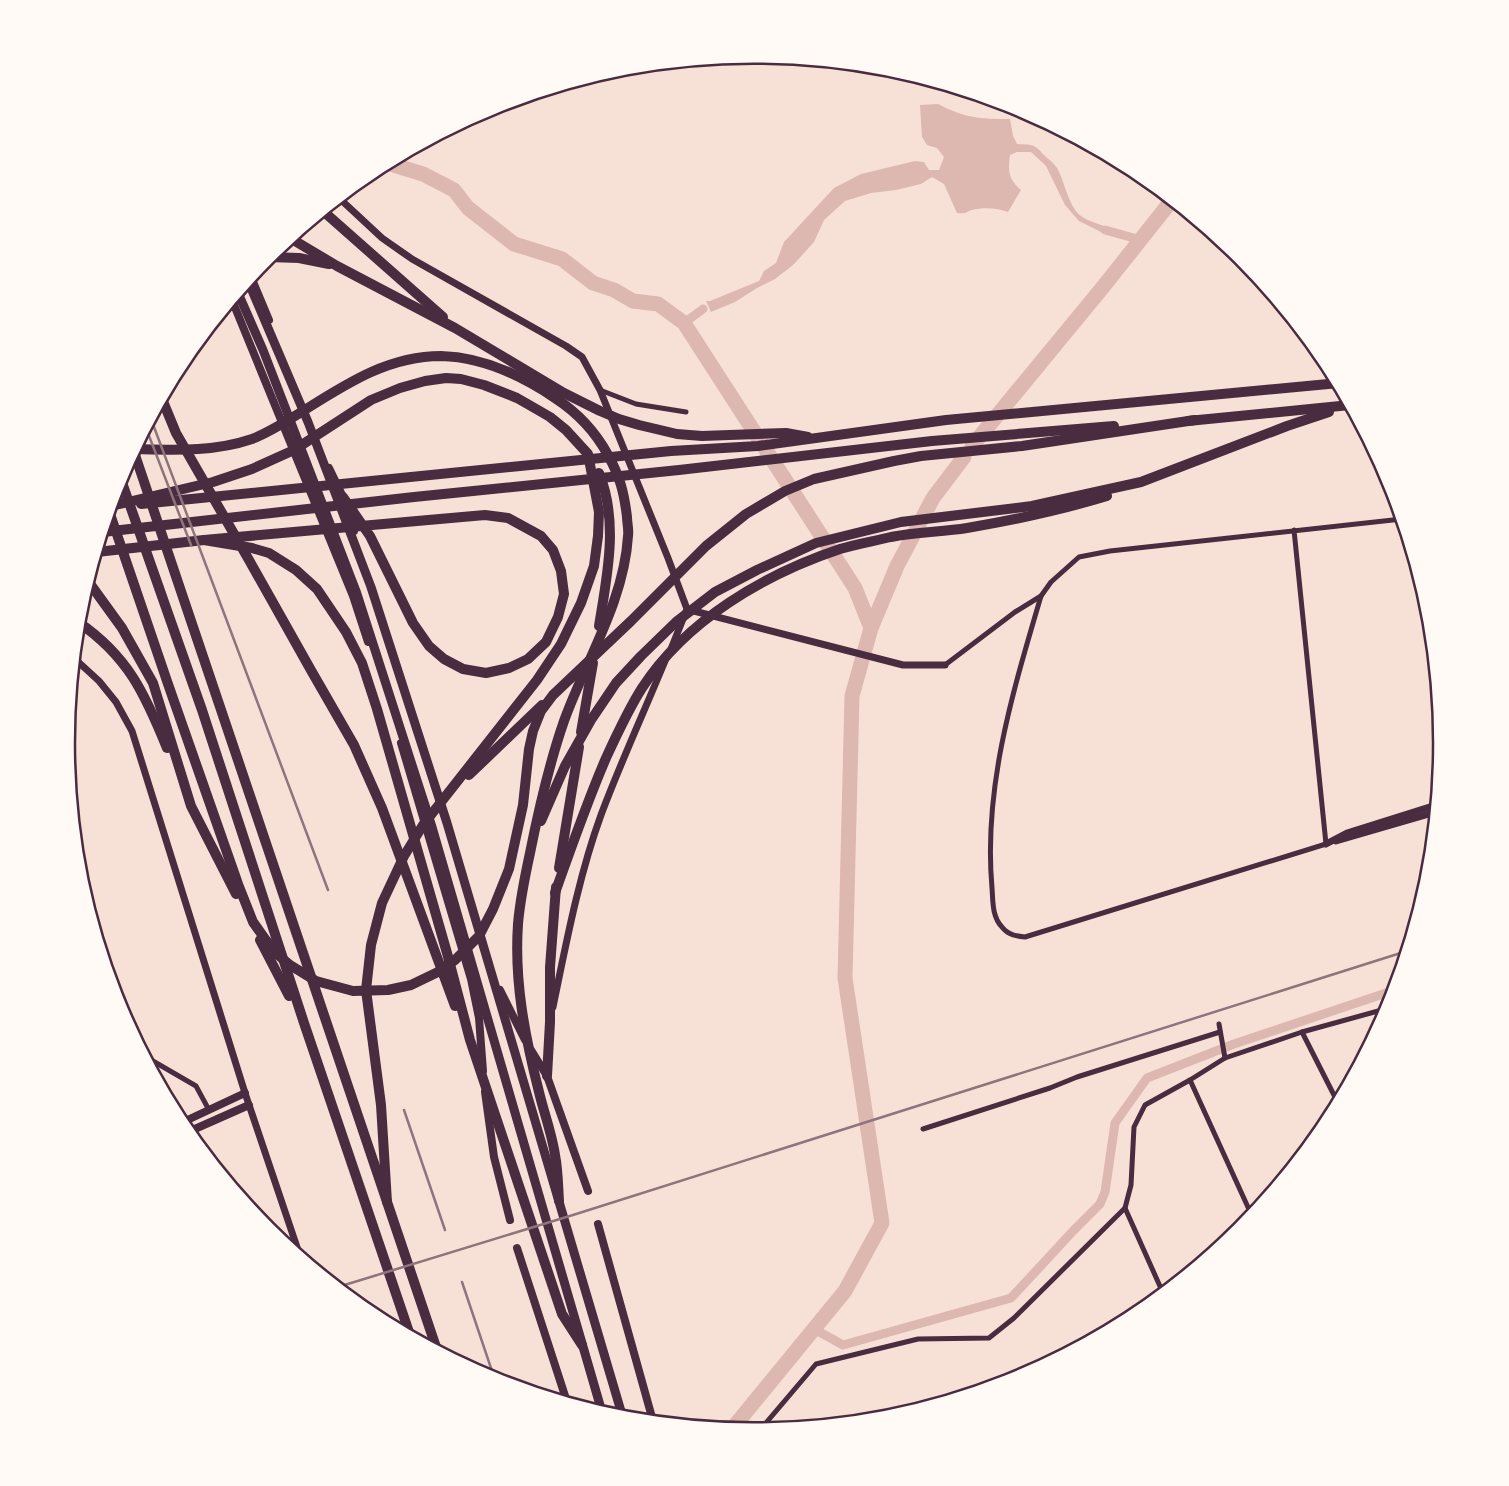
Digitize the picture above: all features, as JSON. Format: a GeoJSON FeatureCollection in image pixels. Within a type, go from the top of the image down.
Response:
{"type":"FeatureCollection","features":[{"type":"Feature","properties":{"kind":"highway"},"geometry":{"type":"LineString","coordinates":[[328,215],[455,328]]}},
{"type":"Feature","properties":{"kind":"highway"},"geometry":{"type":"LineString","coordinates":[[296,242],[337,266],[455,328],[564,393],[600,411],[638,425],[676,434],[702,436],[752,434],[813,438],[946,420],[1331,384]]}},
{"type":"Feature","properties":{"kind":"highway"},"geometry":{"type":"LineString","coordinates":[[280,257],[299,258],[337,266]]}},
{"type":"Feature","properties":{"kind":"highway"},"geometry":{"type":"LineString","coordinates":[[251,288],[308,422],[371,587],[447,823],[621,1409]]}},
{"type":"Feature","properties":{"kind":"highway"},"geometry":{"type":"LineString","coordinates":[[241,299],[263,350],[356,591],[432,827],[600,1404]]}},
{"type":"Feature","properties":{"kind":"highway"},"geometry":{"type":"LineString","coordinates":[[142,449],[201,449],[228,446],[251,439],[274,429],[373,370],[415,358],[439,356],[466,358],[502,369],[545,391],[583,420],[598,438],[616,469],[623,489],[628,534],[625,560],[604,625],[556,744],[540,803],[518,922],[518,984],[530,1056],[555,1154],[559,1201]]}},
{"type":"Feature","properties":{"kind":"highway"},"geometry":{"type":"LineString","coordinates":[[119,505],[214,482],[252,469],[294,450],[371,400],[400,388],[424,381],[446,378],[462,379],[484,385],[532,406],[566,430],[588,454],[600,474],[607,498],[611,535],[605,587],[555,893],[550,967],[550,1022],[547,1076]]}},
{"type":"Feature","properties":{"kind":"highway"},"geometry":{"type":"LineString","coordinates":[[165,405],[176,432],[354,745],[382,808],[455,1006],[470,1040]]}},
{"type":"Feature","properties":{"kind":"highway"},"geometry":{"type":"LineString","coordinates":[[109,531],[932,441],[1345,406]]}},
{"type":"Feature","properties":{"kind":"highway"},"geometry":{"type":"LineString","coordinates":[[555,893],[591,794],[620,726],[642,688],[662,660],[706,619],[751,589],[786,571],[841,549],[894,536],[966,528],[1142,482],[1286,426],[1345,407]]}},
{"type":"Feature","properties":{"kind":"highway"},"geometry":{"type":"LineString","coordinates":[[447,796],[631,621],[684,566],[726,529],[765,502],[814,479],[920,456],[1022,446],[1195,420]]}},
{"type":"Feature","properties":{"kind":"highway"},"geometry":{"type":"LineString","coordinates":[[118,506],[671,451],[758,446],[789,437]]}},
{"type":"Feature","properties":{"kind":"highway"},"geometry":{"type":"LineString","coordinates":[[387,1202],[381,1105],[366,990],[371,945],[382,903],[404,856],[423,825],[537,680],[561,644],[581,602],[594,566],[598,536],[599,512],[588,454]]}},
{"type":"Feature","properties":{"kind":"highway"},"geometry":{"type":"LineString","coordinates":[[137,461],[434,1341]]}},
{"type":"Feature","properties":{"kind":"highway"},"geometry":{"type":"LineString","coordinates":[[124,490],[202,710],[304,1023],[407,1326]]}},
{"type":"Feature","properties":{"kind":"highway"},"geometry":{"type":"LineString","coordinates":[[103,551],[204,540],[417,521],[485,515],[508,518],[541,536],[553,550],[561,571],[564,594],[558,617],[546,642],[528,659],[509,668],[486,673],[463,669],[444,659],[429,646],[413,623],[370,536],[343,497]]}},
{"type":"Feature","properties":{"kind":"highway"},"geometry":{"type":"LineString","coordinates":[[528,864],[541,821],[565,766],[591,720],[616,683],[676,622],[715,592],[816,543],[901,522],[1030,511]]}},
{"type":"Feature","properties":{"kind":"highway"},"geometry":{"type":"LineString","coordinates":[[112,521],[253,922],[278,955],[316,981],[353,991],[388,990],[411,986],[425,980],[455,960],[479,936],[493,909],[509,868],[523,805],[529,749],[533,731],[541,711],[553,695]]}},
{"type":"Feature","properties":{"kind":"highway"},"geometry":{"type":"LineString","coordinates":[[204,540],[252,548],[269,553],[284,561],[317,589],[346,632],[362,663],[447,953],[470,1040],[562,1314],[582,1345]]}},
{"type":"Feature","properties":{"kind":"highway"},"geometry":{"type":"LineString","coordinates":[[93,587],[122,628],[153,683],[190,806]]}},
{"type":"Feature","properties":{"kind":"highway"},"geometry":{"type":"LineString","coordinates":[[85,628],[120,659],[138,685],[153,714],[190,806],[304,1023]]}},
{"type":"Feature","properties":{"kind":"main road"},"geometry":{"type":"LineString","coordinates":[[254,284],[343,497],[502,995],[523,1036],[547,1076],[588,1192]]}},
{"type":"Feature","properties":{"kind":"main road"},"geometry":{"type":"LineString","coordinates":[[235,306],[353,596],[395,724],[471,979],[478,1018],[486,1103],[494,1157],[510,1220]]}},
{"type":"Feature","properties":{"kind":"main road"},"geometry":{"type":"LineString","coordinates":[[189,1119],[245,1093]]}},
{"type":"Feature","properties":{"kind":"main road"},"geometry":{"type":"LineString","coordinates":[[196,1128],[249,1104]]}},
{"type":"Feature","properties":{"kind":"main road"},"geometry":{"type":"LineString","coordinates":[[598,1224],[651,1414]]}},
{"type":"Feature","properties":{"kind":"main road"},"geometry":{"type":"LineString","coordinates":[[517,1248],[565,1395]]}},
{"type":"Feature","properties":{"kind":"street"},"geometry":{"type":"LineString","coordinates":[[344,202],[382,238],[412,259],[566,346],[582,357],[600,390],[665,549],[687,609],[600,816],[571,923],[550,1022]]}},
{"type":"Feature","properties":{"kind":"street"},"geometry":{"type":"LineString","coordinates":[[600,390],[636,404],[686,412]]}},
{"type":"Feature","properties":{"kind":"street"},"geometry":{"type":"LineString","coordinates":[[687,609],[903,664],[945,665],[1014,612],[1040,596],[1057,576],[1079,557],[1110,551],[1396,520]]}},
{"type":"Feature","properties":{"kind":"street"},"geometry":{"type":"LineString","coordinates":[[1294,530],[1326,844]]}},
{"type":"Feature","properties":{"kind":"street"},"geometry":{"type":"LineString","coordinates":[[1040,596],[1005,724],[993,798],[990,865],[994,913],[1001,927],[1012,936],[1025,937],[1430,814]]}},
{"type":"Feature","properties":{"kind":"street"},"geometry":{"type":"LineString","coordinates":[[80,664],[99,681],[116,702],[132,731],[245,1093],[296,1243]]}},
{"type":"Feature","properties":{"kind":"street"},"geometry":{"type":"LineString","coordinates":[[1326,844],[1347,833],[1430,807]]}},
{"type":"Feature","properties":{"kind":"street"},"geometry":{"type":"LineString","coordinates":[[767,1422],[816,1364],[918,1339],[989,1338],[1014,1318],[1125,1208],[1131,1184],[1134,1127],[1145,1105],[1225,1058],[1302,1032],[1378,1011]]}},
{"type":"Feature","properties":{"kind":"street"},"geometry":{"type":"LineString","coordinates":[[1218,1024],[1225,1058]]}},
{"type":"Feature","properties":{"kind":"street"},"geometry":{"type":"LineString","coordinates":[[923,1129],[1050,1088],[1077,1077],[1220,1032]]}},
{"type":"Feature","properties":{"kind":"street"},"geometry":{"type":"LineString","coordinates":[[1302,1032],[1335,1096]]}},
{"type":"Feature","properties":{"kind":"street"},"geometry":{"type":"LineString","coordinates":[[155,1062],[196,1086],[209,1110]]}},
{"type":"Feature","properties":{"kind":"street"},"geometry":{"type":"LineString","coordinates":[[1190,1080],[1249,1209]]}},
{"type":"Feature","properties":{"kind":"street"},"geometry":{"type":"LineString","coordinates":[[1125,1208],[1161,1287]]}},
{"type":"Feature","properties":{"kind":"shaded area"},"geometry":{"type":"Polygon","coordinates":[[[938,104],[973,117],[1010,119],[1013,136],[1017,144],[1035,147],[1054,164],[1077,212],[1081,216],[1106,227],[1103,233],[1079,221],[1065,205],[1046,166],[1031,152],[1017,152],[1010,155],[1009,170],[1011,178],[1021,190],[1008,212],[986,208],[957,213],[944,184],[932,177],[921,184],[871,193],[845,201],[824,220],[814,242],[793,265],[775,279],[735,302],[711,312],[706,301],[759,281],[764,271],[776,263],[784,242],[834,188],[861,174],[915,161],[924,162],[929,170],[939,170],[944,157],[937,148],[927,145],[922,137],[920,105],[938,104]]]}},
{"type":"Feature","properties":{"kind":"waterway"},"geometry":{"type":"LineString","coordinates":[[397,166],[423,174],[454,190],[468,208],[514,244],[562,259],[593,283],[614,290],[633,301],[658,304],[684,323],[855,588],[871,628]]}},
{"type":"Feature","properties":{"kind":"waterway"},"geometry":{"type":"LineString","coordinates":[[972,446],[1169,204]]}},
{"type":"Feature","properties":{"kind":"waterway"},"geometry":{"type":"LineString","coordinates":[[1105,230],[1141,240]]}},
{"type":"Feature","properties":{"kind":"waterway"},"geometry":{"type":"LineString","coordinates":[[684,323],[703,309]]}},
{"type":"Feature","properties":{"kind":"waterway"},"geometry":{"type":"LineString","coordinates":[[738,1422],[845,1291],[882,1223],[845,978],[852,696],[871,628],[897,566],[933,498],[964,457]]}},
{"type":"Feature","properties":{"kind":"waterway"},"geometry":{"type":"LineString","coordinates":[[814,1329],[843,1345],[1011,1298],[1100,1204],[1105,1192],[1115,1123],[1147,1078],[1234,1044],[1386,993]]}},
{"type":"Feature","properties":{"kind":"railway"},"geometry":{"type":"LineString","coordinates":[[154,426],[328,890]]}},
{"type":"Feature","properties":{"kind":"railway"},"geometry":{"type":"LineString","coordinates":[[149,436],[191,545]]}},
{"type":"Feature","properties":{"kind":"railway"},"geometry":{"type":"LineString","coordinates":[[345,1285],[573,1215],[1400,953]]}},
{"type":"Feature","properties":{"kind":"railway"},"geometry":{"type":"LineString","coordinates":[[404,1110],[445,1230]]}},
{"type":"Feature","properties":{"kind":"railway"},"geometry":{"type":"LineString","coordinates":[[462,1282],[491,1369]]}}]}
